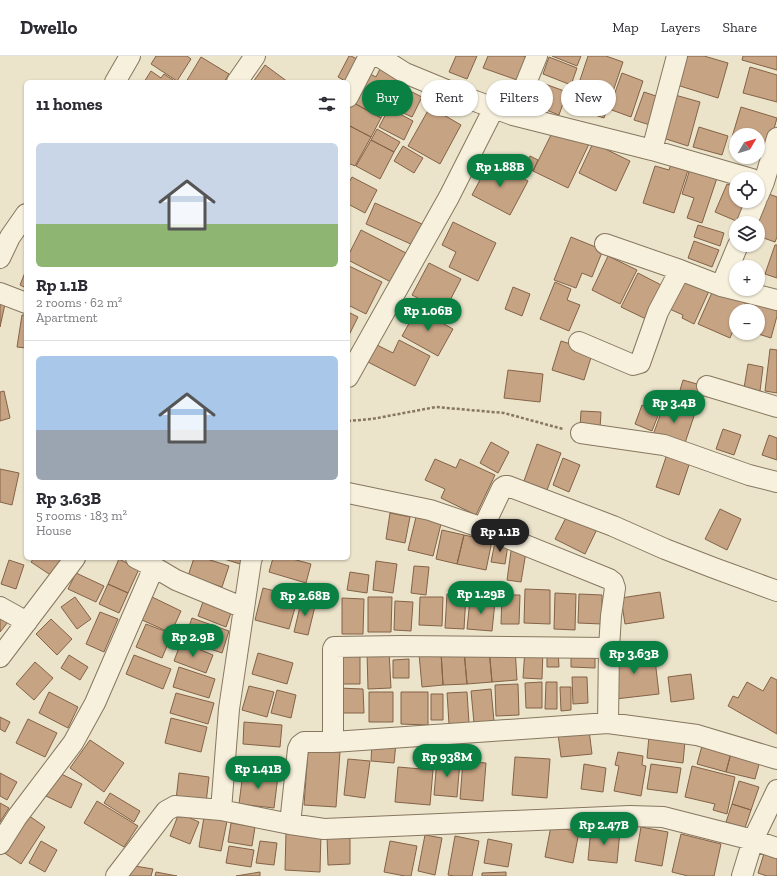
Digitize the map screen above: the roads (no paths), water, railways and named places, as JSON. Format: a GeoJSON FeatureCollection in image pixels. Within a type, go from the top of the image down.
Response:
{"type":"FeatureCollection","features":[{"type":"Feature","properties":{"kind":"street"},"geometry":{"type":"LineString","coordinates":[[116,80],[130,56]]}},
{"type":"Feature","properties":{"kind":"street"},"geometry":{"type":"LineString","coordinates":[[238,80],[255,56]]}},
{"type":"Feature","properties":{"kind":"street"},"geometry":{"type":"LineString","coordinates":[[350,93],[369,56]]}},
{"type":"Feature","properties":{"kind":"street"},"geometry":{"type":"LineString","coordinates":[[378,56],[408,64],[456,94],[486,105]]}},
{"type":"Feature","properties":{"kind":"street"},"geometry":{"type":"LineString","coordinates":[[527,80],[537,56]]}},
{"type":"Feature","properties":{"kind":"street"},"geometry":{"type":"LineString","coordinates":[[652,150],[677,56]]}},
{"type":"Feature","properties":{"kind":"street"},"geometry":{"type":"LineString","coordinates":[[350,373],[448,197],[490,116]]}},
{"type":"Feature","properties":{"kind":"street"},"geometry":{"type":"LineString","coordinates":[[517,116],[652,150],[729,174]]}},
{"type":"Feature","properties":{"kind":"street"},"geometry":{"type":"LineString","coordinates":[[765,176],[777,138]]}},
{"type":"Feature","properties":{"kind":"street"},"geometry":{"type":"LineString","coordinates":[[0,258],[5,235],[24,220]]}},
{"type":"Feature","properties":{"kind":"street"},"geometry":{"type":"LineString","coordinates":[[605,244],[721,286],[777,300]]}},
{"type":"Feature","properties":{"kind":"street"},"geometry":{"type":"LineString","coordinates":[[721,286],[735,252]]}},
{"type":"Feature","properties":{"kind":"street"},"geometry":{"type":"LineString","coordinates":[[579,342],[633,365],[640,363],[658,312],[680,270]]}},
{"type":"Feature","properties":{"kind":"street"},"geometry":{"type":"LineString","coordinates":[[0,293],[24,302]]}},
{"type":"Feature","properties":{"kind":"street"},"geometry":{"type":"LineString","coordinates":[[707,386],[777,407]]}},
{"type":"Feature","properties":{"kind":"street"},"geometry":{"type":"LineString","coordinates":[[581,434],[664,445],[777,482]]}},
{"type":"Feature","properties":{"kind":"street"},"geometry":{"type":"LineString","coordinates":[[484,528],[502,488],[508,486],[613,526],[665,549],[777,591]]}},
{"type":"Feature","properties":{"kind":"street"},"geometry":{"type":"LineString","coordinates":[[350,493],[430,510],[484,528],[613,582],[615,588],[609,648],[608,724]]}},
{"type":"Feature","properties":{"kind":"street"},"geometry":{"type":"LineString","coordinates":[[0,657],[74,560]]}},
{"type":"Feature","properties":{"kind":"street"},"geometry":{"type":"LineString","coordinates":[[140,560],[176,580],[244,608]]}},
{"type":"Feature","properties":{"kind":"street"},"geometry":{"type":"LineString","coordinates":[[221,810],[229,709],[251,560]]}},
{"type":"Feature","properties":{"kind":"street"},"geometry":{"type":"LineString","coordinates":[[0,844],[17,817],[73,743],[95,703],[154,567]]}},
{"type":"Feature","properties":{"kind":"street"},"geometry":{"type":"LineString","coordinates":[[0,607],[27,622]]}},
{"type":"Feature","properties":{"kind":"street"},"geometry":{"type":"LineString","coordinates":[[332,742],[334,647],[401,646],[609,648]]}},
{"type":"Feature","properties":{"kind":"street"},"geometry":{"type":"LineString","coordinates":[[290,824],[298,749],[304,742],[332,742],[608,724],[697,735],[777,759]]}},
{"type":"Feature","properties":{"kind":"street"},"geometry":{"type":"LineString","coordinates":[[742,876],[753,840],[777,790]]}},
{"type":"Feature","properties":{"kind":"street"},"geometry":{"type":"LineString","coordinates":[[116,876],[166,811],[175,806],[221,810],[290,824],[324,829],[630,816],[663,816],[753,840],[777,848]]}}]}
